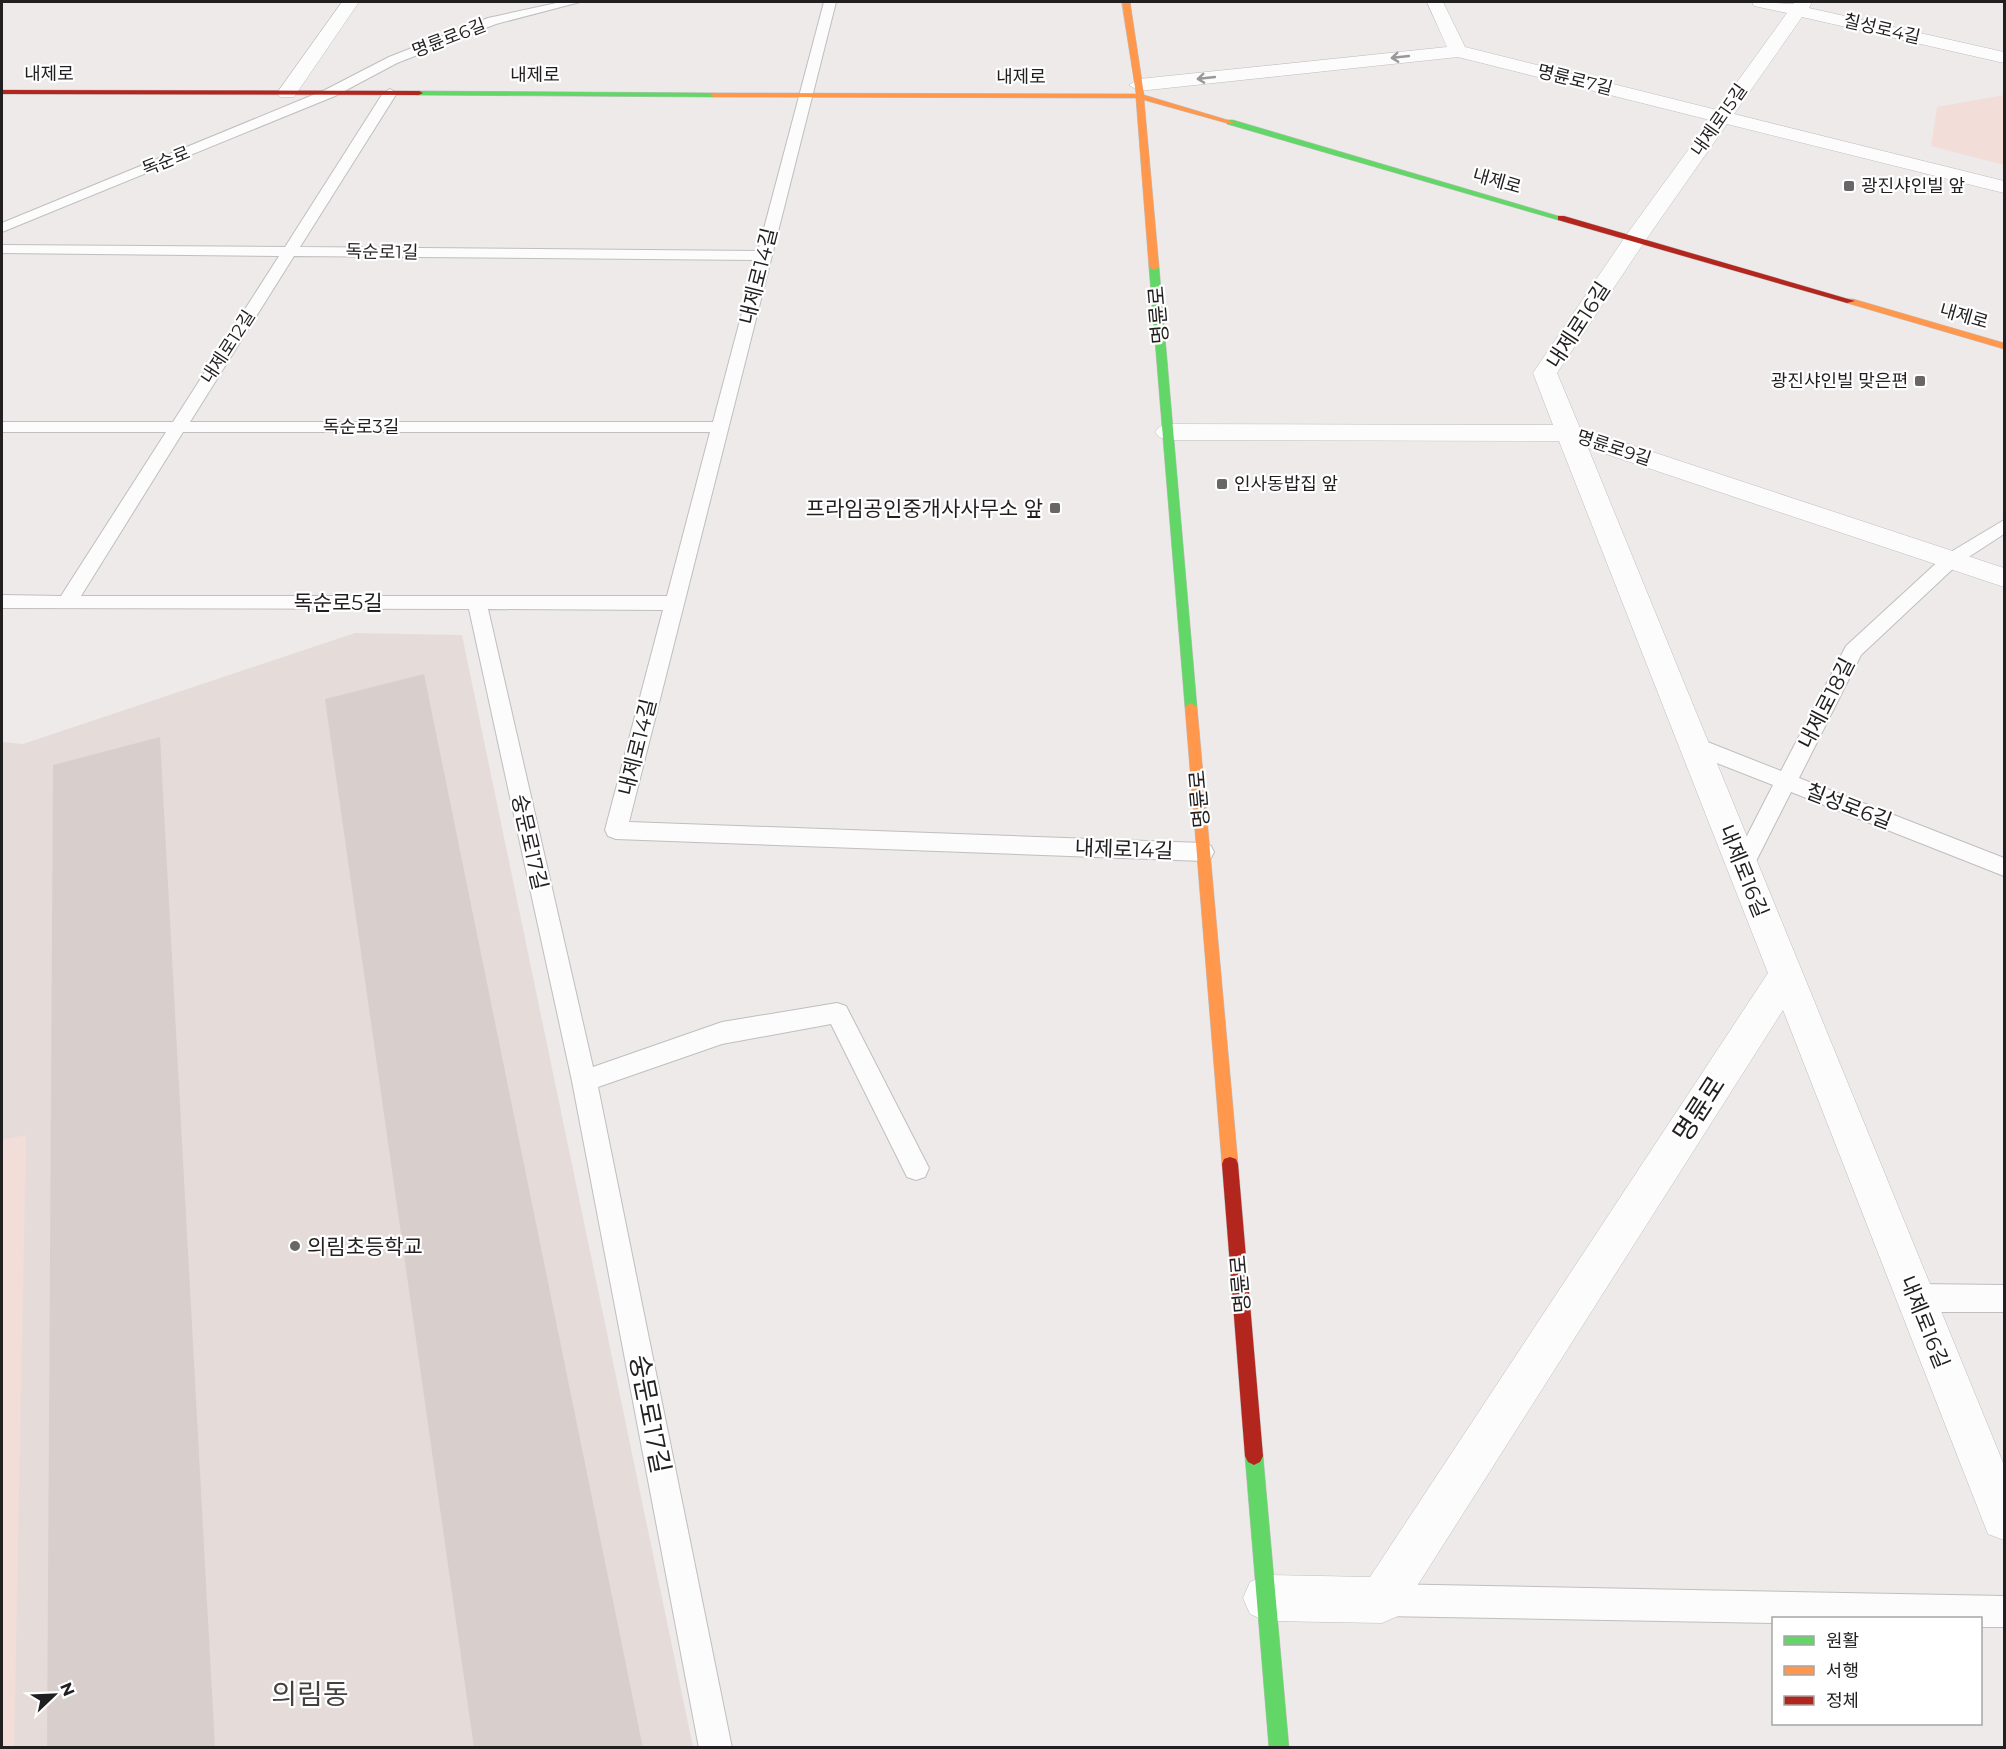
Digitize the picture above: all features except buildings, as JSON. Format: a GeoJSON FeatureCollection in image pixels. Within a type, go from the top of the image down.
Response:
{"type":"FeatureCollection","features":[{"type":"Feature","properties":{"kind":"street"},"geometry":{"type":"LineString","coordinates":[[287,93],[350,2]]}},
{"type":"Feature","properties":{"kind":"street","name":"명륜로"},"geometry":{"type":"LineString","coordinates":[[1126,2],[1139,91],[1279,1748]]}},
{"type":"Feature","properties":{"kind":"street"},"geometry":{"type":"LineString","coordinates":[[1436,2],[1458,51]]}},
{"type":"Feature","properties":{"kind":"street","name":"칠성로4길"},"geometry":{"type":"LineString","coordinates":[[1760,2],[1801,6],[2004,57]]}},
{"type":"Feature","properties":{"kind":"street","name":"내제로15길"},"geometry":{"type":"LineString","coordinates":[[1635,239],[1801,6]]}},
{"type":"Feature","properties":{"kind":"street","name":"명륜로7길"},"geometry":{"type":"LineString","coordinates":[[1139,91],[1458,51],[2004,187]]}},
{"type":"Feature","properties":{"kind":"street","name":"내제로"},"geometry":{"type":"LineString","coordinates":[[2,92],[805,94],[1139,91],[2004,346]]}},
{"type":"Feature","properties":{"kind":"street","name":"내제로16길"},"geometry":{"type":"LineString","coordinates":[[1635,239],[1545,373],[2004,1518]]}},
{"type":"Feature","properties":{"kind":"street","name":"명륜로9길"},"geometry":{"type":"LineString","coordinates":[[1168,432],[1569,433],[2004,578]]}},
{"type":"Feature","properties":{"kind":"street","name":"명륜로"},"geometry":{"type":"LineString","coordinates":[[1382,1600],[1785,976]]}},
{"type":"Feature","properties":{"kind":"street"},"geometry":{"type":"LineString","coordinates":[[1266,1598],[1382,1600]]}},
{"type":"Feature","properties":{"kind":"lane","name":"명륜로6길"},"geometry":{"type":"LineString","coordinates":[[330,93],[393,60],[492,21],[574,2]]}},
{"type":"Feature","properties":{"kind":"lane","name":"내제로14길"},"geometry":{"type":"LineString","coordinates":[[830,2],[616,830],[1203,852]]}},
{"type":"Feature","properties":{"kind":"lane","name":"독순로"},"geometry":{"type":"LineString","coordinates":[[2,228],[330,93]]}},
{"type":"Feature","properties":{"kind":"lane","name":"내제로12길"},"geometry":{"type":"LineString","coordinates":[[67,602],[390,93]]}},
{"type":"Feature","properties":{"kind":"lane","name":"독순로1길"},"geometry":{"type":"LineString","coordinates":[[2,249],[763,256]]}},
{"type":"Feature","properties":{"kind":"lane","name":"독순로3길"},"geometry":{"type":"LineString","coordinates":[[2,427],[720,427]]}},
{"type":"Feature","properties":{"kind":"lane","name":"내제로18길"},"geometry":{"type":"LineString","coordinates":[[1742,867],[1853,651],[1951,560],[2004,526]]}},
{"type":"Feature","properties":{"kind":"lane","name":"독순로5길"},"geometry":{"type":"LineString","coordinates":[[2,602],[674,603]]}},
{"type":"Feature","properties":{"kind":"lane","name":"숭문로17길"},"geometry":{"type":"LineString","coordinates":[[477,602],[584,1081],[716,1748]]}},
{"type":"Feature","properties":{"kind":"lane","name":"칠성로6길"},"geometry":{"type":"LineString","coordinates":[[1693,745],[2004,867]]}},
{"type":"Feature","properties":{"kind":"lane"},"geometry":{"type":"LineString","coordinates":[[584,1081],[722,1033],[837,1013],[916,1168]]}},
{"type":"Feature","properties":{"kind":"lane"},"geometry":{"type":"LineString","coordinates":[[1915,1298],[2004,1299]]}},
{"type":"Feature","properties":{"kind":"lane"},"geometry":{"type":"LineString","coordinates":[[1382,1600],[2004,1612]]}},
{"type":"Feature","properties":{"kind":"shaded area"},"geometry":{"type":"Polygon","coordinates":[[[2004,95],[2004,165],[1931,146],[1937,107],[2004,95]]]}},
{"type":"Feature","properties":{"kind":"shaded area","name":"의림초등학교"},"geometry":{"type":"Polygon","coordinates":[[[355,633],[462,635],[693,1747],[2,1748],[2,742],[23,744],[355,633]]]}},
{"type":"Feature","properties":{"kind":"shaded area"},"geometry":{"type":"Polygon","coordinates":[[[26,1135],[14,1747],[2,1748],[2,1140],[26,1135]]]}},
{"type":"Feature","properties":{"kind":"traffic: fast"},"geometry":{"type":"LineString","coordinates":[[419,93],[714,95]]}},
{"type":"Feature","properties":{"kind":"traffic: fast"},"geometry":{"type":"LineString","coordinates":[[1230,122],[1561,218]]}},
{"type":"Feature","properties":{"kind":"traffic: fast"},"geometry":{"type":"LineString","coordinates":[[1154,267],[1191,707]]}},
{"type":"Feature","properties":{"kind":"traffic: fast"},"geometry":{"type":"LineString","coordinates":[[1254,1456],[1279,1748]]}},
{"type":"Feature","properties":{"kind":"traffic: slow"},"geometry":{"type":"LineString","coordinates":[[1126,2],[1140,96],[1154,267]]}},
{"type":"Feature","properties":{"kind":"traffic: slow"},"geometry":{"type":"LineString","coordinates":[[714,95],[1140,96],[1230,122]]}},
{"type":"Feature","properties":{"kind":"traffic: slow"},"geometry":{"type":"LineString","coordinates":[[1850,301],[2004,346]]}},
{"type":"Feature","properties":{"kind":"traffic: slow"},"geometry":{"type":"LineString","coordinates":[[1191,707],[1230,1164]]}},
{"type":"Feature","properties":{"kind":"traffic: jam"},"geometry":{"type":"LineString","coordinates":[[2,92],[419,93]]}},
{"type":"Feature","properties":{"kind":"traffic: jam"},"geometry":{"type":"LineString","coordinates":[[1561,218],[1850,301]]}},
{"type":"Feature","properties":{"kind":"traffic: jam"},"geometry":{"type":"LineString","coordinates":[[1230,1164],[1254,1456]]}},
{"type":"Feature","properties":{"kind":"place","name":"광진샤인빌 앞"},"geometry":{"type":"Point","coordinates":[1849,186]}},
{"type":"Feature","properties":{"kind":"place","name":"광진샤인빌 맞은편"},"geometry":{"type":"Point","coordinates":[1920,381]}},
{"type":"Feature","properties":{"kind":"place","name":"인사동밥집 앞"},"geometry":{"type":"Point","coordinates":[1222,484]}},
{"type":"Feature","properties":{"kind":"place","name":"프라임공인중개사사무소 앞"},"geometry":{"type":"Point","coordinates":[1055,508]}},
{"type":"Feature","properties":{"kind":"place","name":"의림초등학교"},"geometry":{"type":"Point","coordinates":[295,1246]}},
{"type":"Feature","properties":{"kind":"district","name":"의림동"},"geometry":{"type":"Point","coordinates":[310,1694]}}]}
